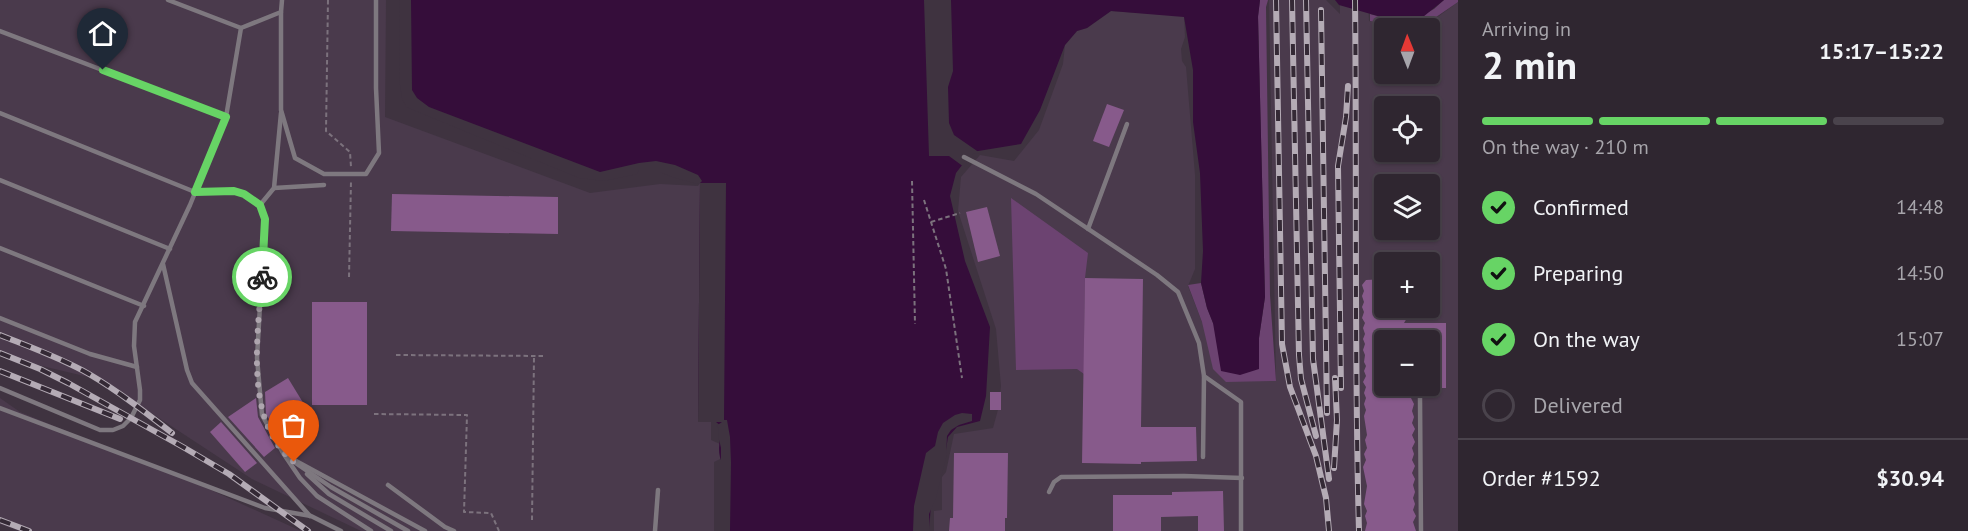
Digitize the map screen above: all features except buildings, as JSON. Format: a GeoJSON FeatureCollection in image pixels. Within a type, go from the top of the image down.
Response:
{"type":"FeatureCollection","features":[{"type":"Feature","properties":{"kind":"lane"},"geometry":{"type":"LineString","coordinates":[[168,0],[241,28],[281,12]]}},
{"type":"Feature","properties":{"kind":"lane"},"geometry":{"type":"LineString","coordinates":[[260,205],[274,188],[281,110],[282,0]]}},
{"type":"Feature","properties":{"kind":"lane"},"geometry":{"type":"LineString","coordinates":[[281,110],[295,158],[324,174],[366,174],[379,153],[376,0]]}},
{"type":"Feature","properties":{"kind":"lane"},"geometry":{"type":"LineString","coordinates":[[0,388],[100,430],[119,429],[128,422],[140,400],[133,338],[135,322],[170,249],[226,117],[241,28]]}},
{"type":"Feature","properties":{"kind":"lane"},"geometry":{"type":"LineString","coordinates":[[0,31],[226,117]]}},
{"type":"Feature","properties":{"kind":"lane"},"geometry":{"type":"LineString","coordinates":[[0,113],[195,192],[234,191],[244,194],[260,205],[265,219],[257,358],[262,415],[283,453],[317,496],[371,531]]}},
{"type":"Feature","properties":{"kind":"lane"},"geometry":{"type":"LineString","coordinates":[[1088,229],[1127,124]]}},
{"type":"Feature","properties":{"kind":"lane"},"geometry":{"type":"LineString","coordinates":[[964,157],[1036,194],[1157,275],[1178,292],[1199,343],[1204,376],[1203,457]]}},
{"type":"Feature","properties":{"kind":"lane"},"geometry":{"type":"LineString","coordinates":[[0,180],[170,249]]}},
{"type":"Feature","properties":{"kind":"lane"},"geometry":{"type":"LineString","coordinates":[[274,188],[324,185]]}},
{"type":"Feature","properties":{"kind":"lane"},"geometry":{"type":"LineString","coordinates":[[0,248],[144,306]]}},
{"type":"Feature","properties":{"kind":"lane"},"geometry":{"type":"LineString","coordinates":[[163,264],[192,383],[311,516]]}},
{"type":"Feature","properties":{"kind":"lane"},"geometry":{"type":"LineString","coordinates":[[0,318],[90,354],[137,367]]}},
{"type":"Feature","properties":{"kind":"lane"},"geometry":{"type":"LineString","coordinates":[[1204,376],[1241,402],[1241,531]]}},
{"type":"Feature","properties":{"kind":"lane"},"geometry":{"type":"LineString","coordinates":[[1420,397],[1421,531]]}},
{"type":"Feature","properties":{"kind":"lane"},"geometry":{"type":"LineString","coordinates":[[0,408],[265,508],[311,516],[341,531]]}},
{"type":"Feature","properties":{"kind":"lane"},"geometry":{"type":"LineString","coordinates":[[283,453],[305,471],[408,531]]}},
{"type":"Feature","properties":{"kind":"lane"},"geometry":{"type":"LineString","coordinates":[[283,453],[425,531]]}},
{"type":"Feature","properties":{"kind":"lane"},"geometry":{"type":"LineString","coordinates":[[305,471],[329,494],[391,531]]}},
{"type":"Feature","properties":{"kind":"lane"},"geometry":{"type":"LineString","coordinates":[[1049,492],[1054,482],[1062,477],[1242,478]]}},
{"type":"Feature","properties":{"kind":"lane"},"geometry":{"type":"LineString","coordinates":[[388,485],[454,531]]}},
{"type":"Feature","properties":{"kind":"lane"},"geometry":{"type":"LineString","coordinates":[[655,531],[658,490]]}},
{"type":"Feature","properties":{"kind":"path"},"geometry":{"type":"LineString","coordinates":[[328,0],[326,131],[350,152],[349,278]]}},
{"type":"Feature","properties":{"kind":"path"},"geometry":{"type":"LineString","coordinates":[[912,181],[915,324]]}},
{"type":"Feature","properties":{"kind":"path"},"geometry":{"type":"LineString","coordinates":[[924,200],[946,270],[962,378]]}},
{"type":"Feature","properties":{"kind":"path"},"geometry":{"type":"LineString","coordinates":[[931,222],[960,213]]}},
{"type":"Feature","properties":{"kind":"path"},"geometry":{"type":"LineString","coordinates":[[396,355],[543,357]]}},
{"type":"Feature","properties":{"kind":"path"},"geometry":{"type":"LineString","coordinates":[[532,520],[534,357]]}},
{"type":"Feature","properties":{"kind":"path"},"geometry":{"type":"LineString","coordinates":[[374,414],[467,415],[464,512],[491,513],[499,531]]}},
{"type":"Feature","properties":{"kind":"shaded area"},"geometry":{"type":"Polygon","coordinates":[[[0,0],[386,0],[385,117],[590,193],[660,184],[698,186],[700,183],[724,422],[711,422],[711,440],[720,444],[720,459],[714,462],[714,531],[361,531],[252,479],[101,380],[0,356],[0,0]]]}},
{"type":"Feature","properties":{"kind":"shaded area"},"geometry":{"type":"Polygon","coordinates":[[[402,0],[1260,0],[1258,17],[1265,297],[1259,338],[1259,369],[1240,375],[1221,371],[1213,323],[1201,283],[1203,251],[1200,173],[1193,122],[1193,70],[1184,17],[1111,11],[1087,28],[1077,31],[1065,45],[1040,110],[1021,144],[972,152],[956,173],[950,196],[965,261],[990,327],[986,396],[980,421],[957,427],[948,437],[931,504],[929,531],[722,531],[723,464],[719,451],[722,427],[716,422],[698,422],[700,183],[661,169],[637,169],[603,178],[408,104],[402,0]]]}},
{"type":"Feature","properties":{"kind":"shaded area"},"geometry":{"type":"Polygon","coordinates":[[[1260,0],[1268,0],[1266,7],[1270,295],[1276,381],[1226,382],[1213,369],[1202,322],[1188,285],[1201,283],[1213,323],[1259,369],[1259,338],[1265,297],[1258,16],[1260,0]]]}},
{"type":"Feature","properties":{"kind":"shaded area"},"geometry":{"type":"Polygon","coordinates":[[[1269,0],[1326,0],[1340,14],[1340,0],[1368,0],[1369,21],[1374,23],[1374,84],[1440,84],[1440,18],[1434,18],[1458,2],[1458,531],[934,531],[934,511],[942,510],[942,477],[946,472],[954,434],[993,428],[1001,386],[996,329],[958,211],[961,177],[980,155],[1014,161],[1039,130],[1063,64],[1065,45],[1077,31],[1087,28],[1111,11],[1184,16],[1185,37],[1181,49],[1182,61],[1186,67],[1195,175],[1195,269],[1188,286],[1202,322],[1265,381],[1276,380],[1269,0]]]}},
{"type":"Feature","properties":{"kind":"shaded area"},"geometry":{"type":"Polygon","coordinates":[[[1335,0],[1444,0],[1422,18],[1385,18],[1339,5],[1335,0]]]}},
{"type":"Feature","properties":{"kind":"shaded area"},"geometry":{"type":"Polygon","coordinates":[[[1444,0],[1458,0],[1435,18],[1417,18],[1434,9],[1444,0]]]}},
{"type":"Feature","properties":{"kind":"shaded area"},"geometry":{"type":"Polygon","coordinates":[[[1370,14],[1384,18],[1374,18],[1374,22],[1370,21],[1370,14]]]}},
{"type":"Feature","properties":{"kind":"shaded area"},"geometry":{"type":"Polygon","coordinates":[[[1011,198],[1088,253],[1085,278],[1084,374],[1077,369],[1016,370],[1011,198]]]}},
{"type":"Feature","properties":{"kind":"shaded area"},"geometry":{"type":"Polygon","coordinates":[[[0,398],[20,412],[211,490],[301,531],[19,531],[0,524],[0,398]]]}},
{"type":"Feature","properties":{"kind":"pier"},"geometry":{"type":"Polygon","coordinates":[[[399,0],[411,0],[412,90],[417,98],[429,107],[600,172],[656,161],[675,165],[698,175],[702,181],[697,184],[672,177],[660,170],[639,170],[637,174],[604,181],[579,178],[406,107],[400,85],[399,0]]]}},
{"type":"Feature","properties":{"kind":"pier"},"geometry":{"type":"Polygon","coordinates":[[[924,0],[951,0],[953,71],[948,87],[949,123],[954,135],[980,153],[973,154],[964,167],[949,156],[929,156],[924,0]]]}},
{"type":"Feature","properties":{"kind":"pier"},"geometry":{"type":"Polygon","coordinates":[[[700,183],[726,183],[724,420],[727,420],[730,437],[730,531],[721,531],[721,448],[719,428],[716,426],[722,422],[698,422],[700,183]]]}},
{"type":"Feature","properties":{"kind":"pier"},"geometry":{"type":"Polygon","coordinates":[[[962,413],[972,414],[972,421],[959,425],[947,436],[946,458],[936,498],[929,514],[930,531],[913,531],[914,506],[926,453],[935,446],[943,423],[962,413]]]}},
{"type":"Feature","properties":{"kind":"railway"},"geometry":{"type":"LineString","coordinates":[[1276,0],[1282,344],[1290,387],[1316,456],[1326,498],[1329,531]]}},
{"type":"Feature","properties":{"kind":"railway"},"geometry":{"type":"LineString","coordinates":[[1292,0],[1299,355],[1301,379],[1316,436]]}},
{"type":"Feature","properties":{"kind":"railway"},"geometry":{"type":"LineString","coordinates":[[1306,0],[1313,359],[1329,479]]}},
{"type":"Feature","properties":{"kind":"railway"},"geometry":{"type":"LineString","coordinates":[[1355,0],[1359,531]]}},
{"type":"Feature","properties":{"kind":"railway"},"geometry":{"type":"LineString","coordinates":[[1321,10],[1327,413]]}},
{"type":"Feature","properties":{"kind":"railway"},"geometry":{"type":"LineString","coordinates":[[1341,388],[1338,166],[1346,117],[1348,86]]}},
{"type":"Feature","properties":{"kind":"railway"},"geometry":{"type":"LineString","coordinates":[[0,335],[89,374],[172,433]]}},
{"type":"Feature","properties":{"kind":"railway"},"geometry":{"type":"LineString","coordinates":[[0,353],[68,383],[183,447],[229,474],[308,531]]}},
{"type":"Feature","properties":{"kind":"railway"},"geometry":{"type":"LineString","coordinates":[[0,371],[120,419]]}},
{"type":"Feature","properties":{"kind":"railway"},"geometry":{"type":"LineString","coordinates":[[1334,468],[1337,420],[1335,378]]}},
{"type":"Feature","properties":{"kind":"railway"},"geometry":{"type":"LineString","coordinates":[[0,520],[29,531]]}},
{"type":"Feature","properties":{"kind":"way so far"},"geometry":{"type":"LineString","coordinates":[[262,277],[257,358],[262,415],[283,453],[294,462]]}},
{"type":"Feature","properties":{"kind":"route"},"geometry":{"type":"LineString","coordinates":[[103,70],[226,117],[195,192],[234,191],[254,199],[260,205],[265,219],[262,277]]}}]}
